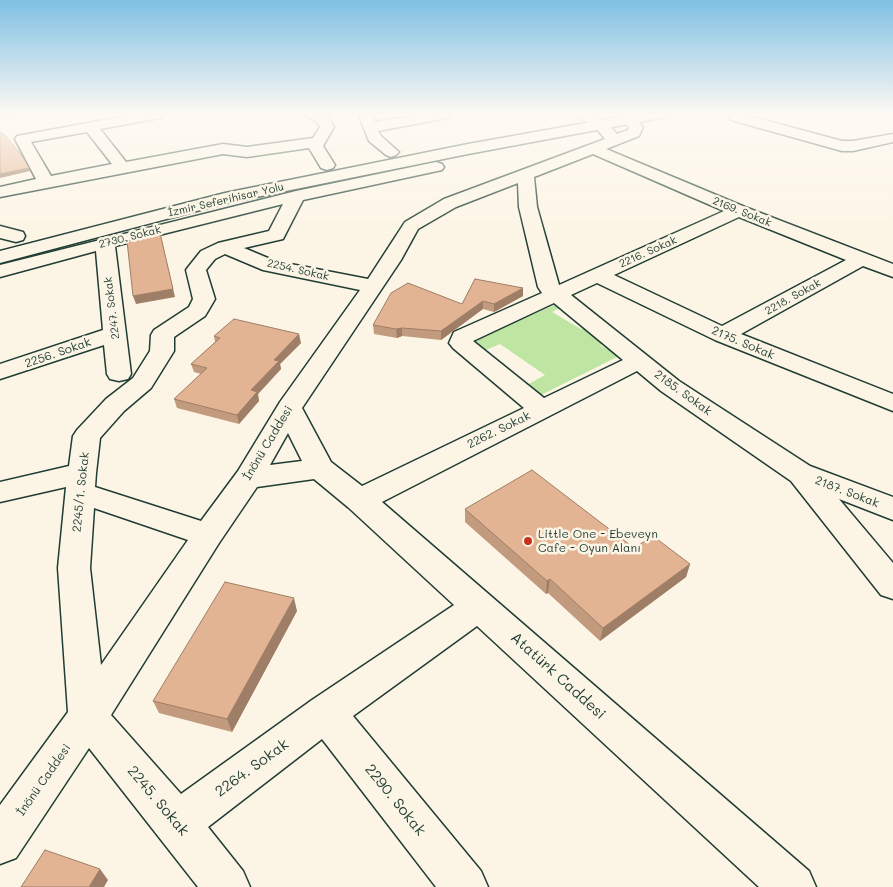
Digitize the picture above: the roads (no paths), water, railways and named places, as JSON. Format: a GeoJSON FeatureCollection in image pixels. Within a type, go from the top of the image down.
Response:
{"type":"FeatureCollection","features":[{"type":"Feature","properties":{"kind":"street"},"geometry":{"type":"LineString","coordinates":[[31,155],[46,182]]}},
{"type":"Feature","properties":{"kind":"street"},"geometry":{"type":"LineString","coordinates":[[113,155],[122,167]]}},
{"type":"Feature","properties":{"kind":"street"},"geometry":{"type":"LineString","coordinates":[[0,192],[187,155]]}},
{"type":"Feature","properties":{"kind":"street"},"geometry":{"type":"LineString","coordinates":[[321,155],[327,165]]}},
{"type":"Feature","properties":{"kind":"street","name":"İzmir Seferihisar Yolu"},"geometry":{"type":"LineString","coordinates":[[62,224],[374,155]]}},
{"type":"Feature","properties":{"kind":"street","name":"İzmir Seferihisar Yolu"},"geometry":{"type":"LineString","coordinates":[[0,258],[225,198],[447,176],[532,155]]}},
{"type":"Feature","properties":{"kind":"street","name":"İnönü Caddesi"},"geometry":{"type":"LineString","coordinates":[[0,842],[88,718],[208,535],[248,478],[289,408],[373,286],[411,226],[450,203],[447,176],[526,174],[566,155]]}},
{"type":"Feature","properties":{"kind":"street","name":"2169. Sokak"},"geometry":{"type":"LineString","coordinates":[[635,155],[739,211],[893,271]]}},
{"type":"Feature","properties":{"kind":"street","name":"2185. Sokak"},"geometry":{"type":"LineString","coordinates":[[526,174],[528,207],[548,287],[670,386],[802,474],[893,586]]}},
{"type":"Feature","properties":{"kind":"street","name":"2730. Sokak"},"geometry":{"type":"LineString","coordinates":[[0,271],[296,196],[447,176]]}},
{"type":"Feature","properties":{"kind":"street","name":"2245/1. Sokak"},"geometry":{"type":"LineString","coordinates":[[88,718],[74,568],[87,436],[115,405],[142,383],[162,351],[162,335],[197,312],[204,299],[196,270],[208,255],[225,247],[276,235],[296,196]]}},
{"type":"Feature","properties":{"kind":"street","name":"2216. Sokak"},"geometry":{"type":"LineString","coordinates":[[542,409],[461,343],[462,338],[739,211]]}},
{"type":"Feature","properties":{"kind":"street"},"geometry":{"type":"LineString","coordinates":[[5,236],[34,231]]}},
{"type":"Feature","properties":{"kind":"street","name":"2247. Sokak"},"geometry":{"type":"LineString","coordinates":[[105,243],[119,374]]}},
{"type":"Feature","properties":{"kind":"street","name":"2254. Sokak"},"geometry":{"type":"LineString","coordinates":[[225,247],[270,266],[373,286]]}},
{"type":"Feature","properties":{"kind":"street","name":"2218. Sokak"},"geometry":{"type":"LineString","coordinates":[[723,336],[862,259]]}},
{"type":"Feature","properties":{"kind":"street","name":"2175. Sokak"},"geometry":{"type":"LineString","coordinates":[[597,275],[723,336],[891,400]]}},
{"type":"Feature","properties":{"kind":"street","name":"2256. Sokak"},"geometry":{"type":"LineString","coordinates":[[0,372],[116,333]]}},
{"type":"Feature","properties":{"kind":"street","name":"2262. Sokak"},"geometry":{"type":"LineString","coordinates":[[360,500],[639,361]]}},
{"type":"Feature","properties":{"kind":"street"},"geometry":{"type":"LineString","coordinates":[[248,478],[320,468],[289,408]]}},
{"type":"Feature","properties":{"kind":"street","name":"Atatürk Caddesi"},"geometry":{"type":"LineString","coordinates":[[320,468],[360,500],[793,887]]}},
{"type":"Feature","properties":{"kind":"street","name":"2187. Sokak"},"geometry":{"type":"LineString","coordinates":[[802,474],[893,509]]}},
{"type":"Feature","properties":{"kind":"street"},"geometry":{"type":"LineString","coordinates":[[0,492],[82,483],[208,535]]}},
{"type":"Feature","properties":{"kind":"street","name":"2264. Sokak"},"geometry":{"type":"LineString","coordinates":[[177,823],[326,714],[479,606]]}},
{"type":"Feature","properties":{"kind":"street","name":"2290. Sokak"},"geometry":{"type":"LineString","coordinates":[[326,714],[464,887]]}},
{"type":"Feature","properties":{"kind":"street","name":"2245. Sokak"},"geometry":{"type":"LineString","coordinates":[[88,718],[177,823],[227,887]]}},
{"type":"Feature","properties":{"kind":"place","name":"Little One - Ebeveyn Cafe - Oyun Alanı"},"geometry":{"type":"Point","coordinates":[528,541]}}]}
